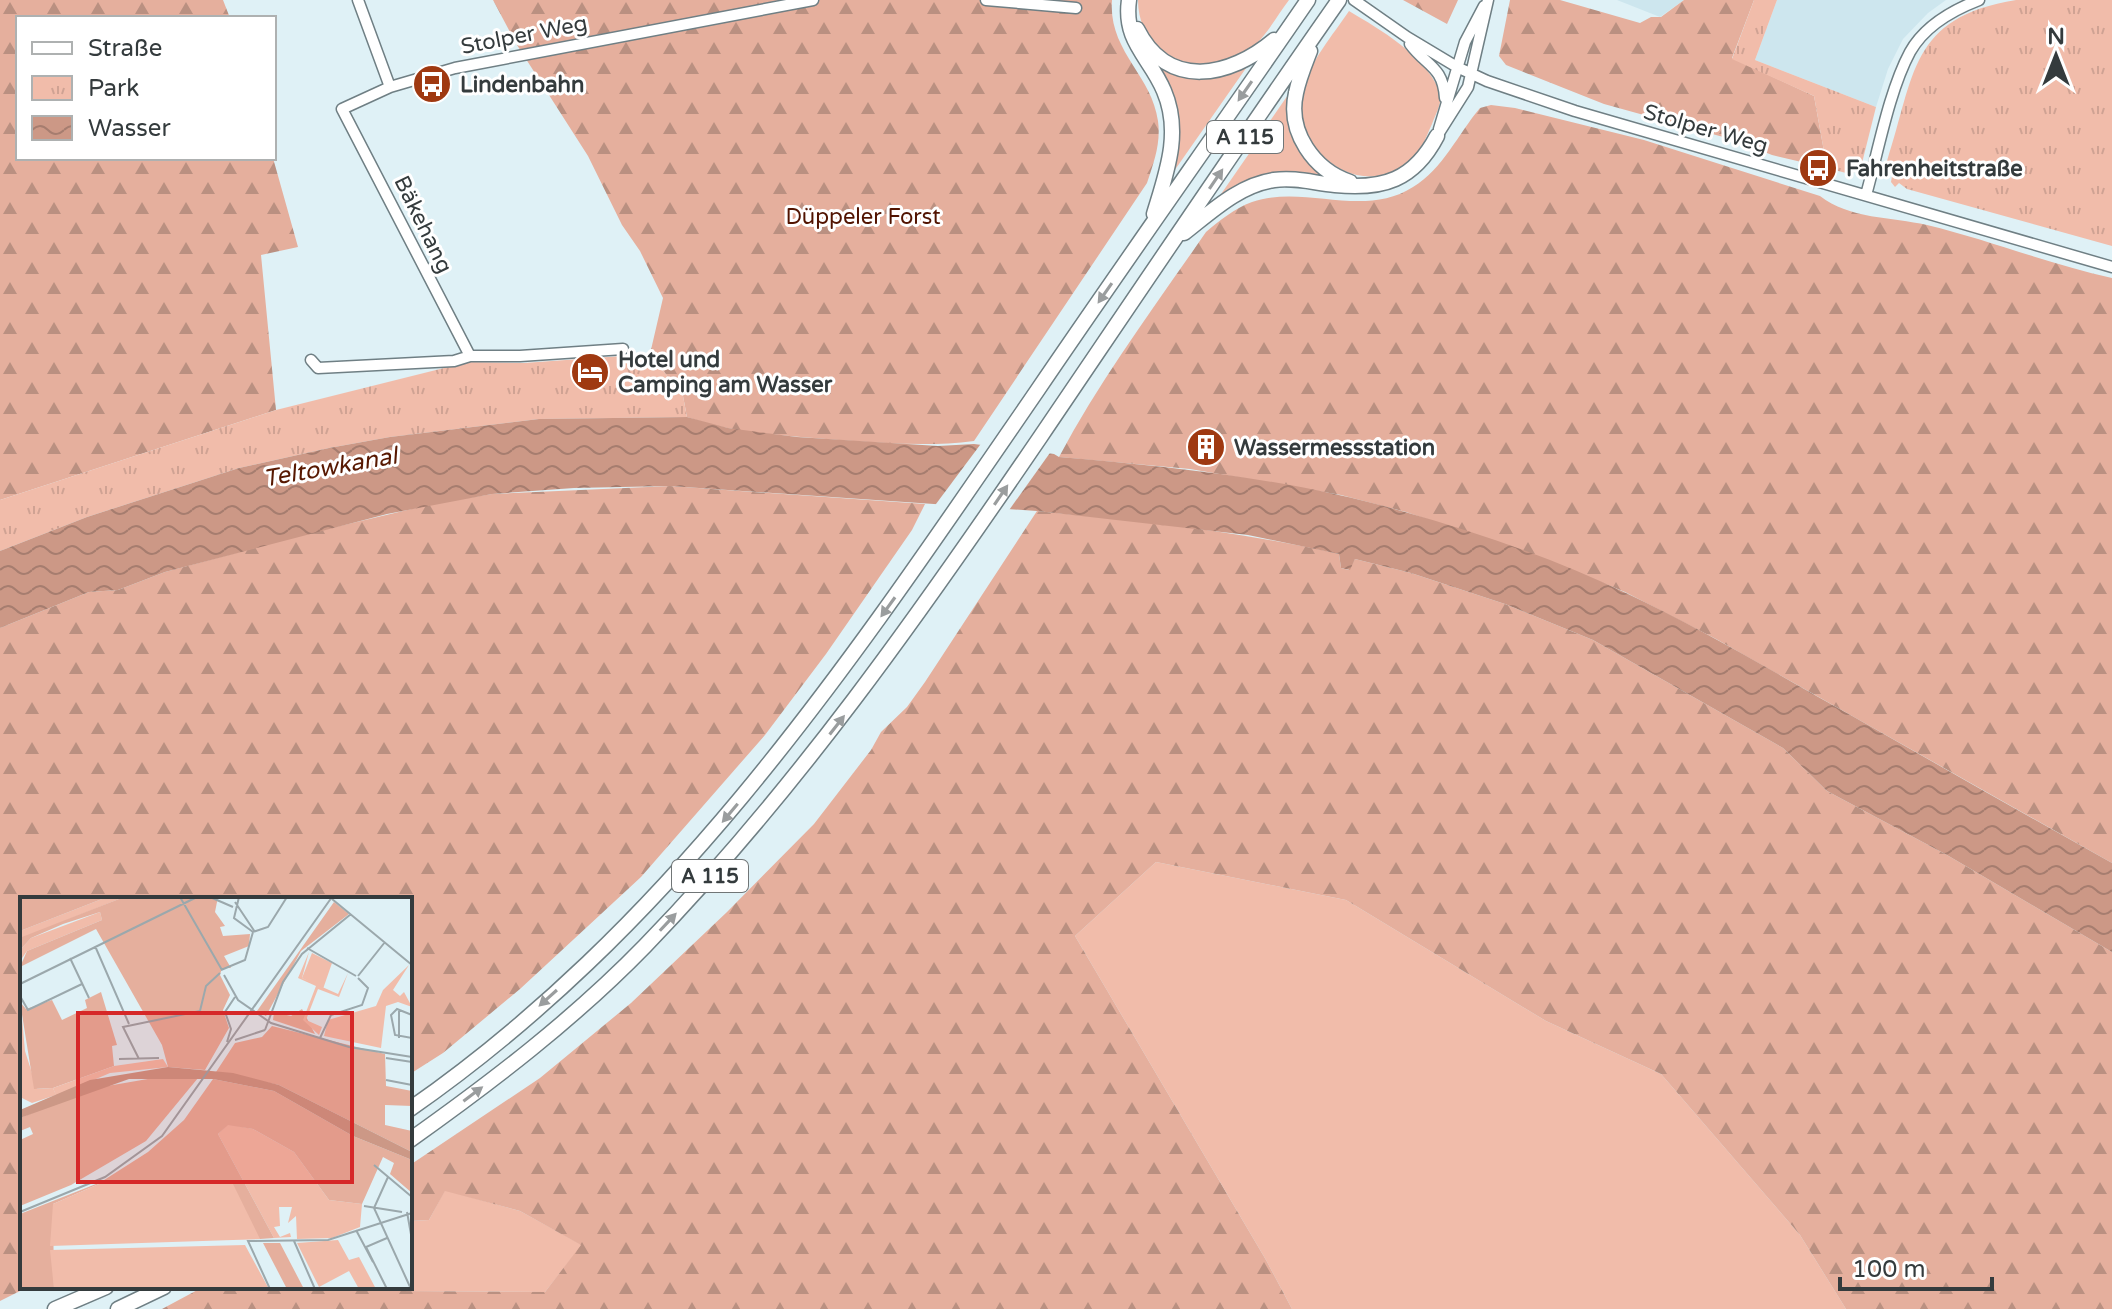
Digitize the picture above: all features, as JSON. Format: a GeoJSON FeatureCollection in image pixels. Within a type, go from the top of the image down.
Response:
{"type":"FeatureCollection","features":[{"type":"Feature","properties":{"kind":"highway","name":"A 115"},"geometry":{"type":"LineString","coordinates":[[412,1108],[455,1077],[534,1011],[625,926],[690,859],[770,765],[933,543],[1308,0]]}},
{"type":"Feature","properties":{"kind":"highway","name":"A 115"},"geometry":{"type":"LineString","coordinates":[[412,1139],[516,1062],[643,948],[788,787],[866,687],[957,560],[1339,0]]}},
{"type":"Feature","properties":{"kind":"highway"},"geometry":{"type":"LineString","coordinates":[[1129,5],[1150,48],[1180,69],[1196,72],[1218,72],[1240,64],[1257,54],[1293,22]]}},
{"type":"Feature","properties":{"kind":"highway"},"geometry":{"type":"LineString","coordinates":[[1129,5],[1132,37],[1164,91],[1173,127],[1167,171],[1149,229]]}},
{"type":"Feature","properties":{"kind":"highway"},"geometry":{"type":"LineString","coordinates":[[1318,30],[1296,92],[1298,132],[1317,162],[1338,177],[1366,187]]}},
{"type":"Feature","properties":{"kind":"highway"},"geometry":{"type":"LineString","coordinates":[[1172,243],[1220,204],[1243,190],[1272,180],[1304,179],[1366,187],[1385,183],[1415,167],[1427,156],[1437,136]]}},
{"type":"Feature","properties":{"kind":"highway"},"geometry":{"type":"LineString","coordinates":[[55,1309],[101,1289]]}},
{"type":"Feature","properties":{"kind":"highway"},"geometry":{"type":"LineString","coordinates":[[118,1309],[160,1289]]}},
{"type":"Feature","properties":{"kind":"street"},"geometry":{"type":"LineString","coordinates":[[358,0],[390,87]]}},
{"type":"Feature","properties":{"kind":"street","name":"Stolper Weg"},"geometry":{"type":"LineString","coordinates":[[342,109],[390,87],[455,68],[813,0]]}},
{"type":"Feature","properties":{"kind":"street"},"geometry":{"type":"LineString","coordinates":[[986,0],[1076,8]]}},
{"type":"Feature","properties":{"kind":"street","name":"Stolper Weg"},"geometry":{"type":"LineString","coordinates":[[1354,0],[1457,67],[1575,111],[2112,267]]}},
{"type":"Feature","properties":{"kind":"street"},"geometry":{"type":"LineString","coordinates":[[1866,195],[1886,122],[1911,50],[1946,16],[1979,0]]}},
{"type":"Feature","properties":{"kind":"street"},"geometry":{"type":"LineString","coordinates":[[1437,136],[1471,28],[1488,1]]}},
{"type":"Feature","properties":{"kind":"street"},"geometry":{"type":"LineString","coordinates":[[1437,136],[1462,98],[1472,74],[1488,1]]}},
{"type":"Feature","properties":{"kind":"street"},"geometry":{"type":"LineString","coordinates":[[1407,37],[1412,48],[1435,67],[1441,77],[1445,104]]}},
{"type":"Feature","properties":{"kind":"street","name":"Bäkehang"},"geometry":{"type":"LineString","coordinates":[[342,109],[470,356]]}},
{"type":"Feature","properties":{"kind":"street"},"geometry":{"type":"LineString","coordinates":[[311,360],[318,368],[454,361],[470,356],[623,349]]}},
{"type":"Feature","properties":{"kind":"shaded area"},"geometry":{"type":"Polygon","coordinates":[[[1617,0],[1684,0],[1660,17],[1617,0]]]}},
{"type":"Feature","properties":{"kind":"shaded area"},"geometry":{"type":"Polygon","coordinates":[[[1777,0],[1946,0],[1928,13],[1903,39],[1888,69],[1876,107],[1755,60],[1777,0]]]}},
{"type":"Feature","properties":{"kind":"green space"},"geometry":{"type":"Polygon","coordinates":[[[0,0],[223,0],[229,16],[16,16],[16,160],[274,160],[298,247],[261,255],[276,410],[0,500],[0,0]]]}},
{"type":"Feature","properties":{"kind":"green space","name":"Düppeler Forst"},"geometry":{"type":"Polygon","coordinates":[[[493,0],[1112,0],[1113,18],[1123,49],[1154,105],[1159,129],[1156,152],[1147,183],[974,441],[890,443],[743,431],[705,423],[687,417],[683,396],[650,354],[663,298],[640,251],[622,225],[588,156],[517,45],[493,0]]]}},
{"type":"Feature","properties":{"kind":"green space"},"geometry":{"type":"Polygon","coordinates":[[[1138,0],[1289,0],[1253,47],[1228,61],[1210,65],[1175,59],[1160,49],[1141,20],[1138,0]]]}},
{"type":"Feature","properties":{"kind":"green space"},"geometry":{"type":"Polygon","coordinates":[[[1403,0],[1458,0],[1447,24],[1403,0]]]}},
{"type":"Feature","properties":{"kind":"green space"},"geometry":{"type":"Polygon","coordinates":[[[1510,0],[1560,0],[1640,23],[1651,17],[1661,17],[1684,0],[1754,0],[1732,58],[1814,96],[1827,168],[1772,155],[1734,140],[1604,104],[1506,65],[1499,56],[1510,0]]]}},
{"type":"Feature","properties":{"kind":"green space"},"geometry":{"type":"Polygon","coordinates":[[[1754,0],[1777,0],[1755,60],[1876,107],[1862,163],[1856,172],[1827,168],[1814,96],[1732,59],[1754,0]]]}},
{"type":"Feature","properties":{"kind":"green space"},"geometry":{"type":"Polygon","coordinates":[[[2016,0],[2112,0],[2112,246],[1907,189],[1899,183],[1895,187],[1891,182],[1894,164],[1887,161],[1912,77],[1922,55],[1936,36],[1955,20],[1981,8],[2016,0]]]}},
{"type":"Feature","properties":{"kind":"green space"},"geometry":{"type":"Polygon","coordinates":[[[1349,11],[1388,35],[1412,55],[1432,77],[1441,98],[1432,124],[1415,156],[1391,172],[1371,176],[1351,173],[1333,164],[1318,150],[1307,133],[1302,112],[1306,79],[1349,11]]]}},
{"type":"Feature","properties":{"kind":"green space"},"geometry":{"type":"Polygon","coordinates":[[[1147,50],[1173,69],[1251,61],[1172,174],[1177,122],[1170,97],[1147,50]]]}},
{"type":"Feature","properties":{"kind":"green space"},"geometry":{"type":"Polygon","coordinates":[[[1290,92],[1292,118],[1336,179],[1302,174],[1275,176],[1219,197],[1257,146],[1263,136],[1261,134],[1290,92]]]}},
{"type":"Feature","properties":{"kind":"green space"},"geometry":{"type":"Polygon","coordinates":[[[1491,105],[1515,108],[1644,140],[1820,196],[1831,204],[1857,213],[1927,225],[2112,278],[2112,863],[1716,639],[1625,592],[1545,559],[1406,512],[1341,495],[1190,469],[1059,457],[1111,371],[1206,232],[1246,205],[1272,198],[1354,201],[1394,196],[1424,180],[1480,108],[1491,105]]]}},
{"type":"Feature","properties":{"kind":"green space"},"geometry":{"type":"Polygon","coordinates":[[[650,354],[683,396],[687,417],[539,419],[390,437],[329,448],[239,468],[87,517],[0,551],[0,500],[276,410],[468,362],[524,363],[650,354]]]}},
{"type":"Feature","properties":{"kind":"green space"},"geometry":{"type":"Polygon","coordinates":[[[670,486],[925,504],[912,530],[765,735],[641,877],[520,989],[443,1053],[412,1073],[412,897],[20,897],[20,1289],[24,1289],[0,1301],[0,628],[89,592],[118,590],[165,572],[310,533],[437,503],[492,494],[670,486]]]}},
{"type":"Feature","properties":{"kind":"green space"},"geometry":{"type":"Polygon","coordinates":[[[1037,511],[1226,533],[1339,554],[1341,568],[1349,570],[1355,559],[1411,573],[1505,604],[1593,640],[1783,748],[1827,791],[1947,855],[2112,952],[2112,1309],[1846,1309],[1800,1235],[1661,1074],[1546,1021],[1346,900],[1156,862],[1075,936],[1292,1309],[162,1309],[199,1289],[545,1292],[581,1245],[520,1211],[445,1191],[429,1220],[412,1221],[412,1164],[540,1078],[631,1003],[814,824],[871,750],[881,732],[907,707],[1037,511]]]}},
{"type":"Feature","properties":{"kind":"green space"},"geometry":{"type":"Polygon","coordinates":[[[1156,862],[1346,900],[1546,1021],[1661,1074],[1800,1235],[1846,1309],[1292,1309],[1075,936],[1156,862]]]}},
{"type":"Feature","properties":{"kind":"green space"},"geometry":{"type":"Polygon","coordinates":[[[445,1190],[520,1211],[582,1245],[545,1292],[400,1291],[412,1289],[412,1221],[429,1220],[445,1190]]]}},
{"type":"Feature","properties":{"kind":"water","name":"Teltowkanal"},"geometry":{"type":"Polygon","coordinates":[[[687,417],[728,428],[797,437],[938,446],[974,444],[1277,483],[1405,512],[1545,558],[1626,593],[1713,637],[2112,863],[2112,952],[1947,855],[1827,791],[1783,748],[1593,640],[1505,604],[1411,573],[1355,559],[1350,570],[1341,568],[1339,554],[1248,535],[1037,511],[670,486],[492,494],[387,514],[165,572],[118,590],[89,592],[0,628],[0,551],[87,517],[239,468],[390,437],[539,419],[687,417]]]}},
{"type":"Feature","properties":{"kind":"pier"},"geometry":{"type":"Polygon","coordinates":[[[983,441],[1052,450],[1007,513],[933,508],[983,441]]]}},
{"type":"Feature","properties":{"kind":"place","name":"Lindenbahn"},"geometry":{"type":"Point","coordinates":[432,84]}},
{"type":"Feature","properties":{"kind":"place","name":"Fahrenheitstraße"},"geometry":{"type":"Point","coordinates":[1818,168]}},
{"type":"Feature","properties":{"kind":"place","name":"Hotel und Camping am Wasser"},"geometry":{"type":"Point","coordinates":[590,372]}},
{"type":"Feature","properties":{"kind":"place","name":"Wassermessstation"},"geometry":{"type":"Point","coordinates":[1206,447]}}]}
